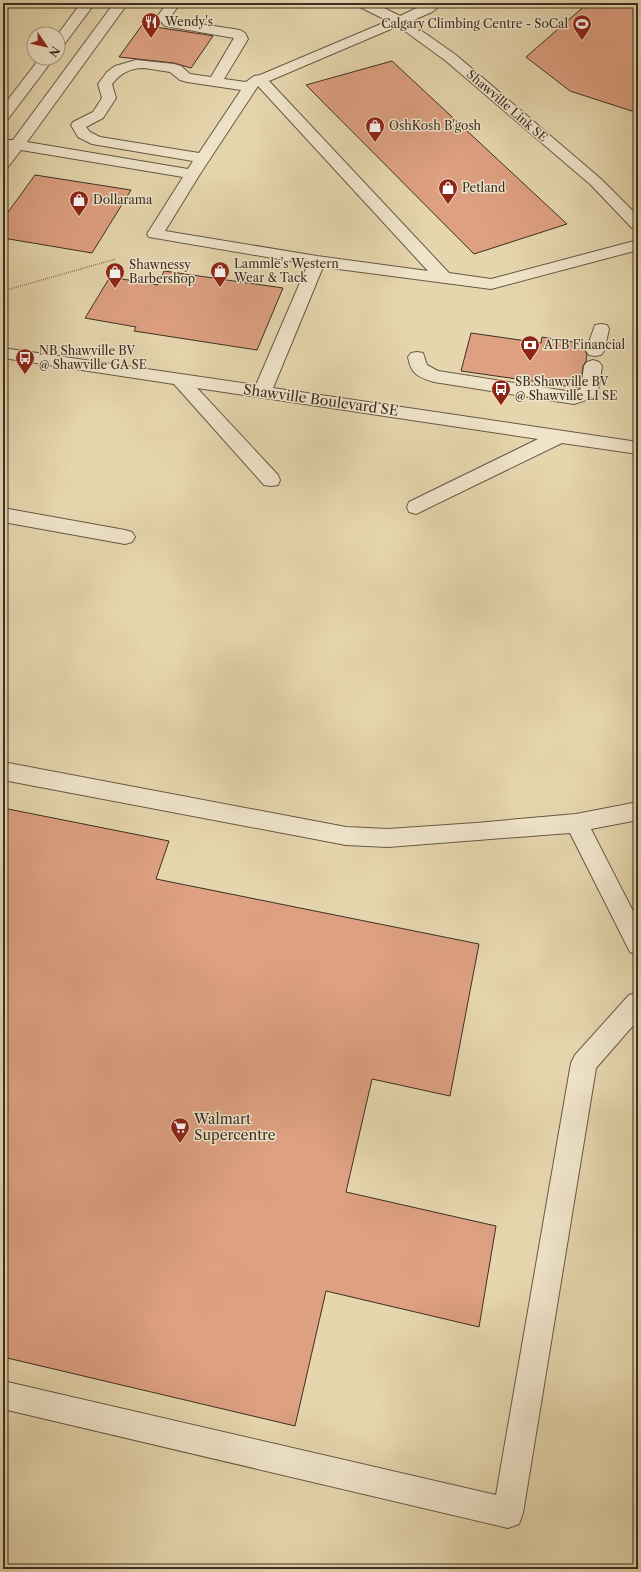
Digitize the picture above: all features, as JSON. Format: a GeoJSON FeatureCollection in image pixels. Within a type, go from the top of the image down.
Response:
{"type":"FeatureCollection","features":[{"type":"Feature","properties":{"kind":"street"},"geometry":{"type":"LineString","coordinates":[[66,32],[88,3]]}},
{"type":"Feature","properties":{"kind":"street"},"geometry":{"type":"LineString","coordinates":[[3,164],[10,144],[121,3]]}},
{"type":"Feature","properties":{"kind":"street","name":"Shawville Link SE"},"geometry":{"type":"LineString","coordinates":[[363,3],[398,20],[451,58],[596,182],[638,225]]}},
{"type":"Feature","properties":{"kind":"street"},"geometry":{"type":"LineString","coordinates":[[203,158],[97,141],[84,135],[79,129],[78,125],[94,118],[109,98],[105,84],[118,69],[137,64],[174,68],[187,78],[215,82],[254,83],[398,20],[427,9],[436,3]]}},
{"type":"Feature","properties":{"kind":"street"},"geometry":{"type":"LineString","coordinates":[[172,5],[164,17],[170,23],[235,33],[240,36],[241,39],[238,46],[215,82]]}},
{"type":"Feature","properties":{"kind":"street"},"geometry":{"type":"LineString","coordinates":[[3,116],[41,66]]}},
{"type":"Feature","properties":{"kind":"street"},"geometry":{"type":"LineString","coordinates":[[254,83],[192,174],[156,234],[317,261],[491,284],[638,245]]}},
{"type":"Feature","properties":{"kind":"street"},"geometry":{"type":"LineString","coordinates":[[254,83],[444,278]]}},
{"type":"Feature","properties":{"kind":"street"},"geometry":{"type":"LineString","coordinates":[[10,144],[192,174]]}},
{"type":"Feature","properties":{"kind":"street"},"geometry":{"type":"LineString","coordinates":[[262,392],[317,261]]}},
{"type":"Feature","properties":{"kind":"street"},"geometry":{"type":"LineString","coordinates":[[417,357],[419,368],[434,376],[574,398],[589,392],[600,329]]}},
{"type":"Feature","properties":{"kind":"street","name":"Shawville Boulevard SE"},"geometry":{"type":"LineString","coordinates":[[3,353],[638,448]]}},
{"type":"Feature","properties":{"kind":"street"},"geometry":{"type":"LineString","coordinates":[[180,380],[271,480]]}},
{"type":"Feature","properties":{"kind":"street"},"geometry":{"type":"LineString","coordinates":[[416,507],[560,436]]}},
{"type":"Feature","properties":{"kind":"street"},"geometry":{"type":"LineString","coordinates":[[3,515],[125,537]]}},
{"type":"Feature","properties":{"kind":"street"},"geometry":{"type":"LineString","coordinates":[[3,770],[346,836],[388,838],[576,823],[638,811]]}},
{"type":"Feature","properties":{"kind":"street"},"geometry":{"type":"LineString","coordinates":[[576,823],[638,945]]}},
{"type":"Feature","properties":{"kind":"street"},"geometry":{"type":"LineString","coordinates":[[3,1395],[508,1513],[584,1063],[638,1003]]}},
{"type":"Feature","properties":{"kind":"path"},"geometry":{"type":"LineString","coordinates":[[3,291],[116,260]]}},
{"type":"Feature","properties":{"kind":"building"},"geometry":{"type":"Polygon","coordinates":[[[588,3],[638,3],[638,113],[570,91],[526,57],[588,3]]]}},
{"type":"Feature","properties":{"kind":"building"},"geometry":{"type":"Polygon","coordinates":[[[142,25],[213,36],[191,68],[174,63],[119,57],[142,25]]]}},
{"type":"Feature","properties":{"kind":"building"},"geometry":{"type":"Polygon","coordinates":[[[392,61],[567,224],[474,254],[306,85],[392,61]]]}},
{"type":"Feature","properties":{"kind":"building"},"geometry":{"type":"Polygon","coordinates":[[[35,175],[131,190],[92,253],[3,238],[3,219],[35,175]]]}},
{"type":"Feature","properties":{"kind":"building"},"geometry":{"type":"Polygon","coordinates":[[[164,271],[283,288],[257,350],[134,331],[136,327],[85,318],[110,277],[158,285],[164,271]]]}},
{"type":"Feature","properties":{"kind":"building"},"geometry":{"type":"Polygon","coordinates":[[[471,333],[541,343],[542,337],[574,342],[573,348],[585,350],[587,355],[583,366],[580,388],[461,371],[471,333]]]}},
{"type":"Feature","properties":{"kind":"building","name":"Walmart Supercentre"},"geometry":{"type":"Polygon","coordinates":[[[3,808],[169,841],[156,879],[479,944],[450,1096],[372,1079],[346,1192],[496,1226],[479,1327],[326,1291],[295,1426],[3,1357],[3,808]]]}},
{"type":"Feature","properties":{"kind":"place","name":"Wendy's"},"geometry":{"type":"Point","coordinates":[151,39]}},
{"type":"Feature","properties":{"kind":"place","name":"Calgary Climbing Centre - SoCal"},"geometry":{"type":"Point","coordinates":[582,41]}},
{"type":"Feature","properties":{"kind":"place","name":"OshKosh B'gosh"},"geometry":{"type":"Point","coordinates":[375,143]}},
{"type":"Feature","properties":{"kind":"place","name":"Petland"},"geometry":{"type":"Point","coordinates":[448,205]}},
{"type":"Feature","properties":{"kind":"place","name":"Dollarama"},"geometry":{"type":"Point","coordinates":[79,217]}},
{"type":"Feature","properties":{"kind":"place","name":"Lammle's Western Wear & Tack"},"geometry":{"type":"Point","coordinates":[220,288]}},
{"type":"Feature","properties":{"kind":"place","name":"Shawnessy Barbershop"},"geometry":{"type":"Point","coordinates":[115,289]}},
{"type":"Feature","properties":{"kind":"place","name":"ATB Financial"},"geometry":{"type":"Point","coordinates":[530,362]}},
{"type":"Feature","properties":{"kind":"place","name":"NB Shawville BV @ Shawville GA SE"},"geometry":{"type":"Point","coordinates":[25,375]}},
{"type":"Feature","properties":{"kind":"place","name":"SB Shawville BV @ Shawville LI SE"},"geometry":{"type":"Point","coordinates":[501,406]}},
{"type":"Feature","properties":{"kind":"place","name":"Walmart Supercentre"},"geometry":{"type":"Point","coordinates":[180,1144]}}]}
